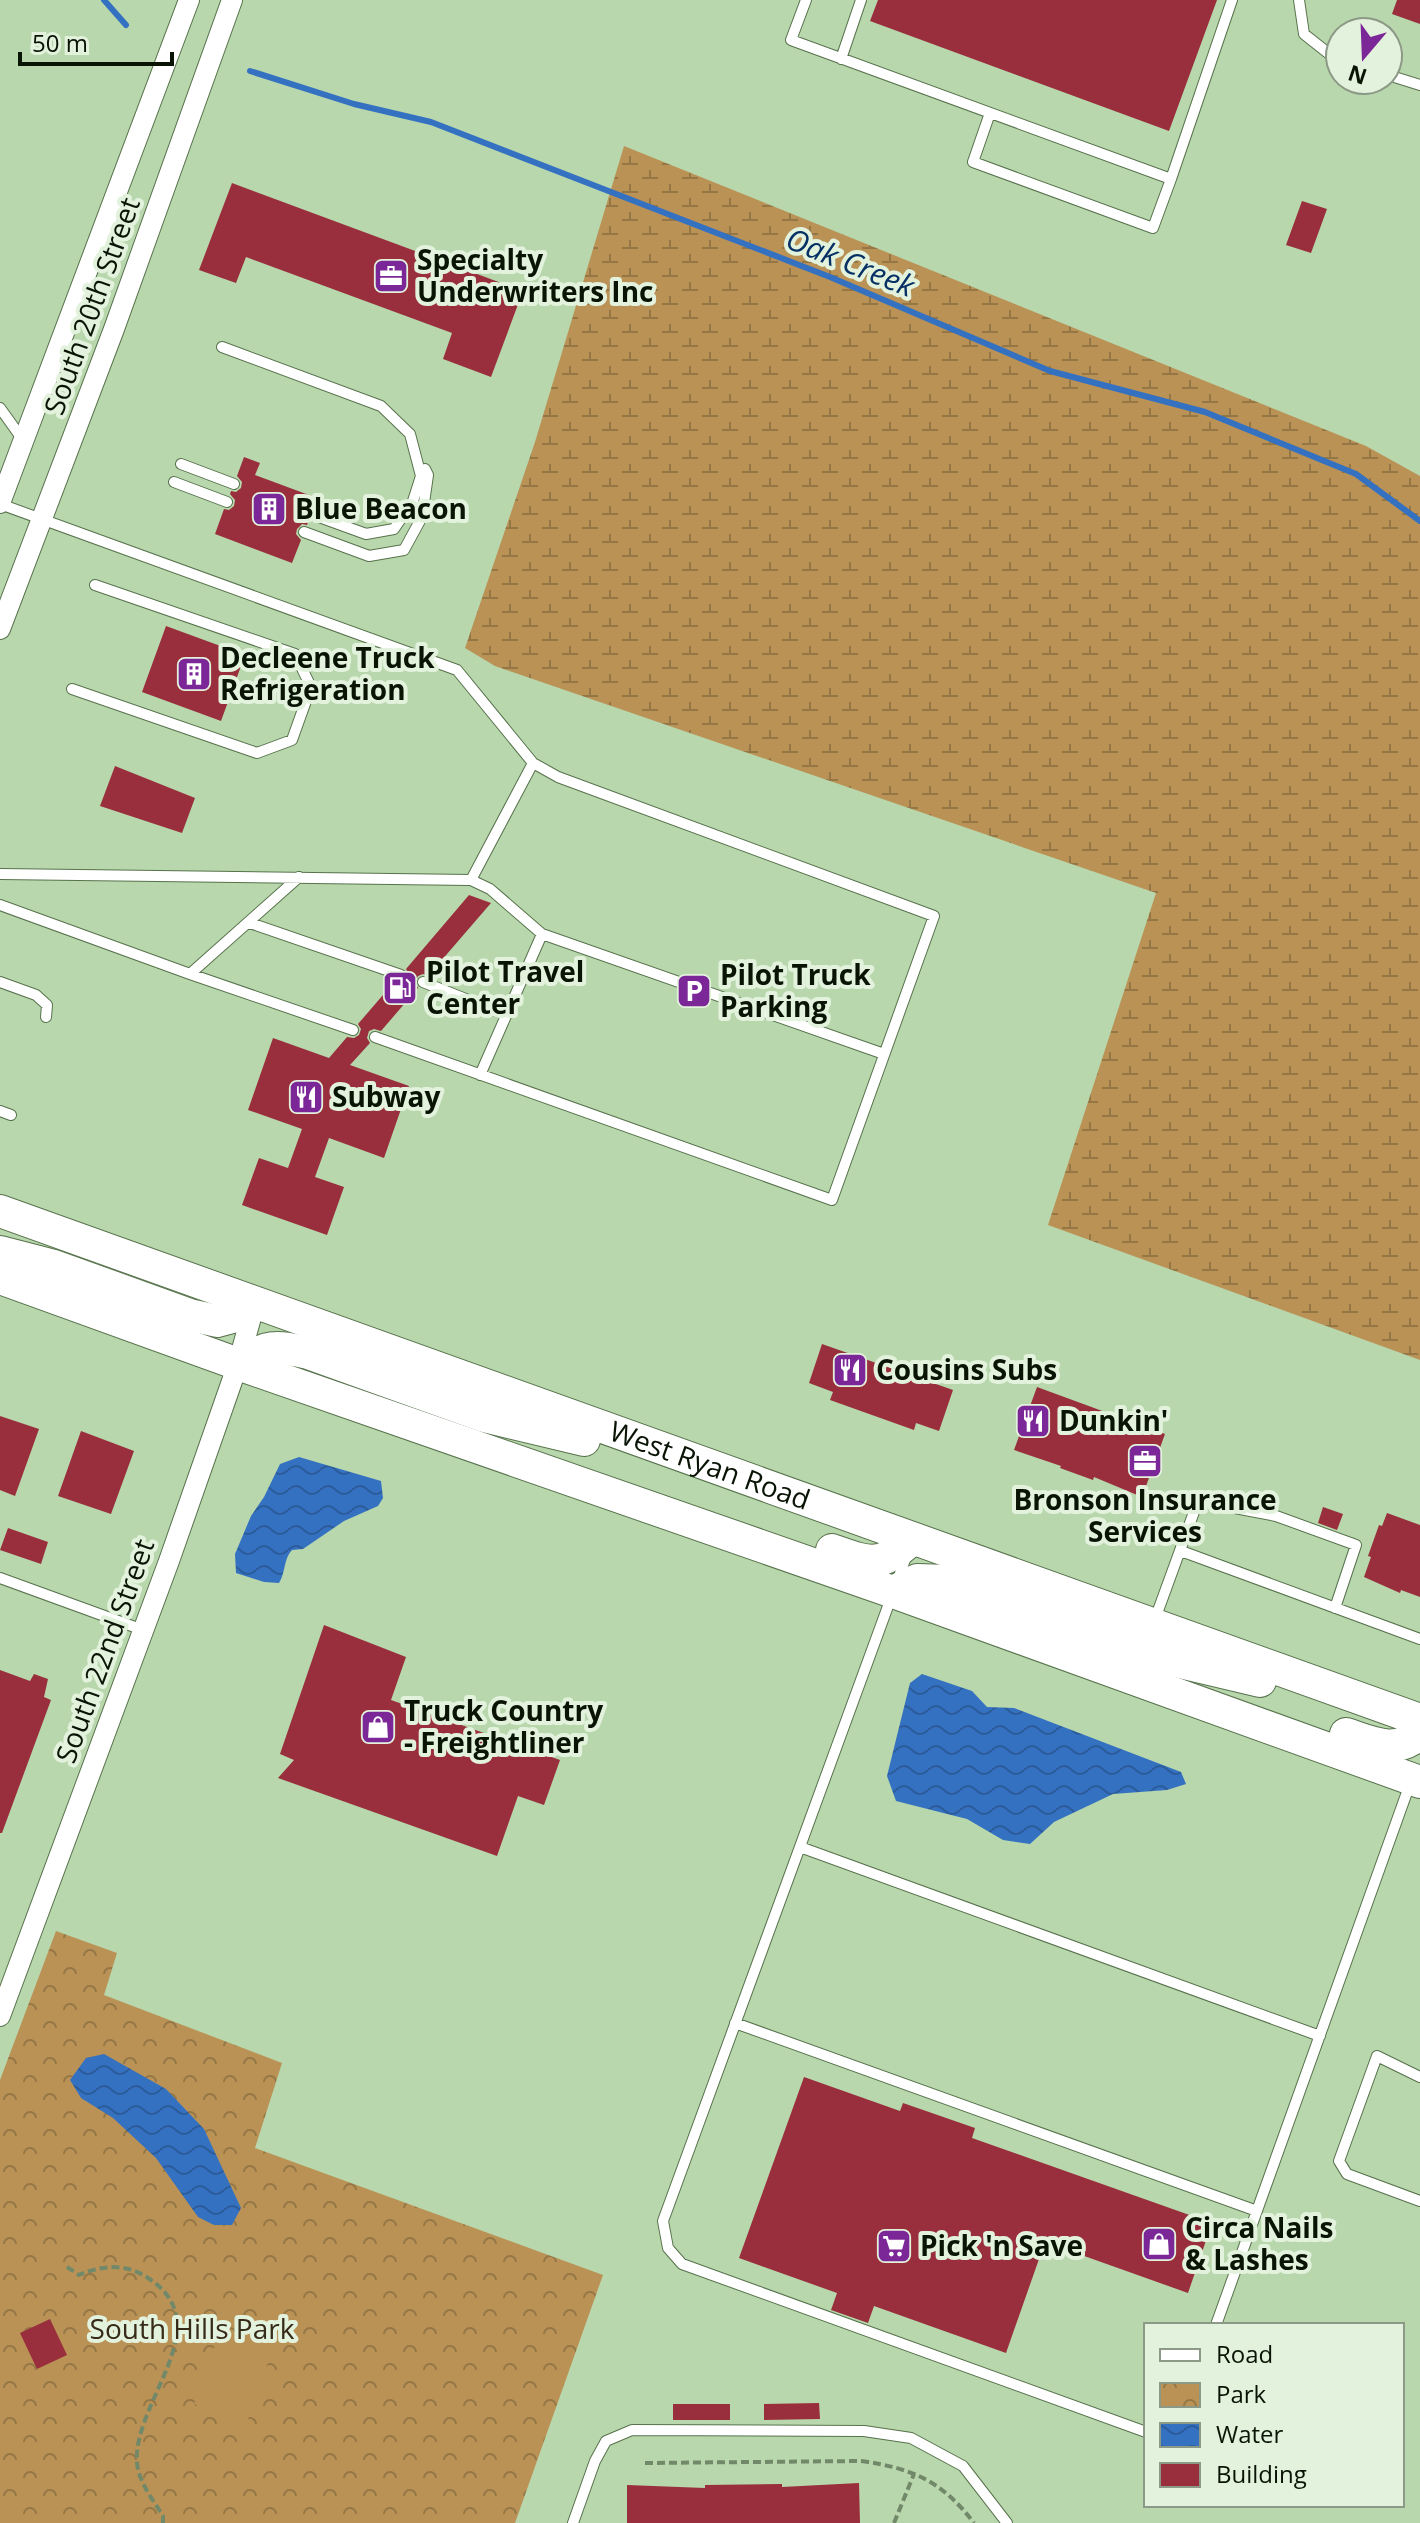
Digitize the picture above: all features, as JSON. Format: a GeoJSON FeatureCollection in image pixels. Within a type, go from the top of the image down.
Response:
{"type":"FeatureCollection","features":[{"type":"Feature","properties":{"kind":"main road","name":"West Ryan Road"},"geometry":{"type":"LineString","coordinates":[[0,1211],[1420,1720]]}},
{"type":"Feature","properties":{"kind":"main road"},"geometry":{"type":"LineString","coordinates":[[0,1252],[54,1266],[190,1315],[217,1321],[236,1316],[255,1303]]}},
{"type":"Feature","properties":{"kind":"main road","name":"West Ryan Road"},"geometry":{"type":"LineString","coordinates":[[0,1278],[893,1592],[1416,1781]]}},
{"type":"Feature","properties":{"kind":"main road"},"geometry":{"type":"LineString","coordinates":[[238,1364],[258,1351],[280,1346],[308,1353],[484,1416],[612,1447],[678,1455]]}},
{"type":"Feature","properties":{"kind":"main road"},"geometry":{"type":"LineString","coordinates":[[640,1504],[695,1510],[777,1530],[865,1562],[881,1561],[912,1539]]}},
{"type":"Feature","properties":{"kind":"main road"},"geometry":{"type":"LineString","coordinates":[[893,1592],[917,1580],[949,1581],[1167,1659],[1256,1680],[1335,1689]]}},
{"type":"Feature","properties":{"kind":"main road"},"geometry":{"type":"LineString","coordinates":[[1157,1688],[1231,1699],[1299,1717],[1384,1747],[1400,1746],[1420,1733]]}},
{"type":"Feature","properties":{"kind":"street","name":"South 20th Street"},"geometry":{"type":"LineString","coordinates":[[0,504],[189,0]]}},
{"type":"Feature","properties":{"kind":"street","name":"South 20th Street"},"geometry":{"type":"LineString","coordinates":[[0,629],[119,316],[232,0]]}},
{"type":"Feature","properties":{"kind":"street","name":"South 22nd Street"},"geometry":{"type":"LineString","coordinates":[[0,2016],[143,1630],[238,1364],[255,1303]]}},
{"type":"Feature","properties":{"kind":"lane"},"geometry":{"type":"LineString","coordinates":[[806,0],[791,40],[1171,179]]}},
{"type":"Feature","properties":{"kind":"lane"},"geometry":{"type":"LineString","coordinates":[[841,59],[861,0]]}},
{"type":"Feature","properties":{"kind":"lane"},"geometry":{"type":"LineString","coordinates":[[990,113],[973,162],[1153,228],[1232,0]]}},
{"type":"Feature","properties":{"kind":"lane"},"geometry":{"type":"LineString","coordinates":[[1299,0],[1304,34],[1324,50]]}},
{"type":"Feature","properties":{"kind":"lane"},"geometry":{"type":"LineString","coordinates":[[222,347],[381,406],[410,434],[428,475],[422,517],[404,550],[369,556],[304,532]]}},
{"type":"Feature","properties":{"kind":"lane"},"geometry":{"type":"LineString","coordinates":[[0,408],[23,440]]}},
{"type":"Feature","properties":{"kind":"lane"},"geometry":{"type":"LineString","coordinates":[[311,514],[366,534],[394,529],[413,501],[421,476],[410,434]]}},
{"type":"Feature","properties":{"kind":"lane"},"geometry":{"type":"LineString","coordinates":[[181,464],[234,484]]}},
{"type":"Feature","properties":{"kind":"lane"},"geometry":{"type":"LineString","coordinates":[[174,482],[227,502]]}},
{"type":"Feature","properties":{"kind":"lane"},"geometry":{"type":"LineString","coordinates":[[0,504],[457,670],[533,763],[558,777],[934,916],[832,1200],[375,1037]]}},
{"type":"Feature","properties":{"kind":"lane"},"geometry":{"type":"LineString","coordinates":[[72,689],[257,753],[292,740],[311,687],[295,654],[95,585]]}},
{"type":"Feature","properties":{"kind":"lane"},"geometry":{"type":"LineString","coordinates":[[471,880],[533,763]]}},
{"type":"Feature","properties":{"kind":"lane"},"geometry":{"type":"LineString","coordinates":[[0,874],[471,880],[490,889],[542,934],[884,1054]]}},
{"type":"Feature","properties":{"kind":"lane"},"geometry":{"type":"LineString","coordinates":[[190,974],[299,877]]}},
{"type":"Feature","properties":{"kind":"lane"},"geometry":{"type":"LineString","coordinates":[[0,905],[353,1030]]}},
{"type":"Feature","properties":{"kind":"lane"},"geometry":{"type":"LineString","coordinates":[[250,923],[401,975]]}},
{"type":"Feature","properties":{"kind":"lane"},"geometry":{"type":"LineString","coordinates":[[480,1075],[542,934]]}},
{"type":"Feature","properties":{"kind":"lane"},"geometry":{"type":"LineString","coordinates":[[0,982],[36,995],[47,1005],[46,1017]]}},
{"type":"Feature","properties":{"kind":"lane"},"geometry":{"type":"LineString","coordinates":[[423,982],[506,1015]]}},
{"type":"Feature","properties":{"kind":"lane"},"geometry":{"type":"LineString","coordinates":[[1153,1625],[1198,1501],[1276,1516],[1356,1545],[1335,1608]]}},
{"type":"Feature","properties":{"kind":"lane"},"geometry":{"type":"LineString","coordinates":[[912,1539],[663,2221],[668,2248],[682,2264],[1144,2431]]}},
{"type":"Feature","properties":{"kind":"lane"},"geometry":{"type":"LineString","coordinates":[[1181,1551],[1420,1639]]}},
{"type":"Feature","properties":{"kind":"lane"},"geometry":{"type":"LineString","coordinates":[[0,1578],[143,1630]]}},
{"type":"Feature","properties":{"kind":"lane"},"geometry":{"type":"LineString","coordinates":[[1217,2323],[1416,1781]]}},
{"type":"Feature","properties":{"kind":"lane"},"geometry":{"type":"LineString","coordinates":[[800,1847],[1320,2036]]}},
{"type":"Feature","properties":{"kind":"lane"},"geometry":{"type":"LineString","coordinates":[[735,2023],[1257,2211]]}},
{"type":"Feature","properties":{"kind":"lane"},"geometry":{"type":"LineString","coordinates":[[1420,2077],[1377,2056],[1339,2161],[1347,2174],[1420,2201]]}},
{"type":"Feature","properties":{"kind":"lane"},"geometry":{"type":"LineString","coordinates":[[573,2523],[595,2461],[606,2441],[632,2430],[647,2430],[864,2431],[911,2438],[963,2466],[1007,2523]]}},
{"type":"Feature","properties":{"kind":"path"},"geometry":{"type":"LineString","coordinates":[[67,2267],[79,2275],[110,2266],[140,2273],[158,2284],[171,2299],[178,2315],[177,2337],[145,2422],[136,2460],[139,2474],[163,2516],[163,2523]]}},
{"type":"Feature","properties":{"kind":"path"},"geometry":{"type":"LineString","coordinates":[[645,2463],[861,2461],[928,2479],[949,2494],[974,2523]]}},
{"type":"Feature","properties":{"kind":"path"},"geometry":{"type":"LineString","coordinates":[[894,2523],[914,2474]]}},
{"type":"Feature","properties":{"kind":"green space"},"geometry":{"type":"Polygon","coordinates":[[[624,146],[1366,446],[1420,476],[1420,1360],[1048,1225],[1156,893],[495,666],[465,648],[535,442],[624,146]]]}},
{"type":"Feature","properties":{"kind":"green space","name":"South Hills Park"},"geometry":{"type":"Polygon","coordinates":[[[56,1931],[117,1953],[104,1995],[282,2063],[255,2148],[603,2275],[515,2523],[0,2523],[0,2080],[56,1931]]]}},
{"type":"Feature","properties":{"kind":"green space"},"geometry":{"type":"Polygon","coordinates":[[[221,2328],[273,2348],[246,2425],[194,2404],[221,2328]]]}},
{"type":"Feature","properties":{"kind":"water"},"geometry":{"type":"Polygon","coordinates":[[[299,1457],[381,1481],[383,1498],[378,1506],[344,1521],[303,1549],[292,1550],[279,1583],[264,1582],[236,1573],[235,1554],[251,1516],[280,1464],[299,1457]]]}},
{"type":"Feature","properties":{"kind":"water"},"geometry":{"type":"Polygon","coordinates":[[[922,1674],[972,1691],[987,1707],[1014,1708],[1181,1772],[1186,1784],[1167,1790],[1113,1794],[1054,1822],[1030,1844],[1003,1840],[967,1819],[896,1801],[887,1776],[910,1683],[922,1674]]]}},
{"type":"Feature","properties":{"kind":"water"},"geometry":{"type":"Polygon","coordinates":[[[104,2054],[166,2089],[204,2129],[241,2208],[232,2225],[214,2225],[198,2217],[156,2158],[113,2118],[81,2098],[70,2080],[86,2058],[104,2054]]]}},
{"type":"Feature","properties":{"kind":"building"},"geometry":{"type":"Polygon","coordinates":[[[878,0],[1217,0],[1169,131],[870,21],[878,0]]]}},
{"type":"Feature","properties":{"kind":"building"},"geometry":{"type":"Polygon","coordinates":[[[1397,0],[1420,0],[1420,24],[1392,14],[1397,0]]]}},
{"type":"Feature","properties":{"kind":"building","name":"Specialty Underwriters Inc"},"geometry":{"type":"Polygon","coordinates":[[[232,183],[523,291],[491,377],[443,359],[452,333],[246,257],[236,283],[199,270],[232,183]]]}},
{"type":"Feature","properties":{"kind":"building"},"geometry":{"type":"Polygon","coordinates":[[[1302,201],[1327,209],[1311,253],[1286,245],[1302,201]]]}},
{"type":"Feature","properties":{"kind":"building","name":"Blue Beacon"},"geometry":{"type":"Polygon","coordinates":[[[244,457],[260,463],[255,475],[317,498],[314,507],[309,506],[304,511],[307,525],[302,524],[297,529],[296,534],[301,540],[292,563],[215,534],[224,509],[234,506],[231,491],[241,488],[242,482],[237,476],[244,457]]]}},
{"type":"Feature","properties":{"kind":"building","name":"Decleene Truck Refrigeration"},"geometry":{"type":"Polygon","coordinates":[[[166,626],[245,655],[221,721],[142,692],[166,626]]]}},
{"type":"Feature","properties":{"kind":"building"},"geometry":{"type":"Polygon","coordinates":[[[115,766],[195,798],[182,833],[100,806],[115,766]]]}},
{"type":"Feature","properties":{"kind":"building"},"geometry":{"type":"Polygon","coordinates":[[[469,895],[491,903],[428,976],[418,976],[415,982],[418,988],[381,1031],[369,1031],[367,1038],[370,1043],[350,1065],[409,1086],[384,1158],[329,1138],[315,1177],[344,1187],[327,1235],[242,1205],[259,1158],[288,1168],[302,1129],[248,1110],[273,1038],[329,1058],[347,1037],[359,1035],[361,1029],[358,1024],[395,981],[402,983],[407,980],[409,974],[406,969],[469,895]]]}},
{"type":"Feature","properties":{"kind":"building"},"geometry":{"type":"Polygon","coordinates":[[[822,1344],[953,1390],[939,1431],[916,1423],[914,1430],[830,1400],[833,1392],[809,1383],[822,1344]]]}},
{"type":"Feature","properties":{"kind":"building"},"geometry":{"type":"Polygon","coordinates":[[[1037,1387],[1165,1434],[1142,1497],[1014,1450],[1037,1387]]]}},
{"type":"Feature","properties":{"kind":"building"},"geometry":{"type":"Polygon","coordinates":[[[0,1416],[39,1429],[15,1496],[0,1490],[0,1416]]]}},
{"type":"Feature","properties":{"kind":"building"},"geometry":{"type":"Polygon","coordinates":[[[81,1431],[134,1451],[111,1514],[58,1496],[81,1431]]]}},
{"type":"Feature","properties":{"kind":"building"},"geometry":{"type":"Polygon","coordinates":[[[1323,1507],[1343,1514],[1337,1530],[1318,1523],[1323,1507]]]}},
{"type":"Feature","properties":{"kind":"building"},"geometry":{"type":"Polygon","coordinates":[[[1387,1513],[1420,1525],[1420,1597],[1401,1590],[1400,1593],[1364,1577],[1379,1525],[1382,1526],[1387,1513]]]}},
{"type":"Feature","properties":{"kind":"building"},"geometry":{"type":"Polygon","coordinates":[[[8,1528],[48,1542],[41,1564],[0,1550],[8,1528]]]}},
{"type":"Feature","properties":{"kind":"building","name":"Truck Country - Freightliner"},"geometry":{"type":"Polygon","coordinates":[[[324,1625],[406,1657],[391,1700],[560,1760],[544,1805],[518,1796],[497,1856],[278,1778],[294,1760],[280,1754],[324,1625]]]}},
{"type":"Feature","properties":{"kind":"building"},"geometry":{"type":"Polygon","coordinates":[[[0,1670],[30,1681],[34,1674],[48,1679],[44,1697],[51,1700],[2,1833],[0,1833],[0,1670]]]}},
{"type":"Feature","properties":{"kind":"building"},"geometry":{"type":"Polygon","coordinates":[[[804,2077],[900,2111],[903,2103],[975,2128],[972,2138],[1212,2223],[1188,2293],[1045,2242],[1006,2353],[874,2306],[868,2323],[831,2310],[837,2293],[739,2258],[804,2077]]]}},
{"type":"Feature","properties":{"kind":"building"},"geometry":{"type":"Polygon","coordinates":[[[50,2319],[67,2355],[37,2369],[20,2333],[50,2319]]]}},
{"type":"Feature","properties":{"kind":"building"},"geometry":{"type":"Polygon","coordinates":[[[819,2403],[820,2419],[764,2420],[764,2404],[819,2403]]]}},
{"type":"Feature","properties":{"kind":"building"},"geometry":{"type":"Polygon","coordinates":[[[673,2404],[730,2404],[730,2420],[673,2420],[673,2404]]]}},
{"type":"Feature","properties":{"kind":"building"},"geometry":{"type":"Polygon","coordinates":[[[859,2483],[860,2523],[627,2523],[627,2485],[705,2488],[705,2485],[782,2484],[782,2487],[859,2483]]]}},
{"type":"Feature","properties":{"kind":"waterway","name":"Oak Creek"},"geometry":{"type":"LineString","coordinates":[[104,0],[126,25]]}},
{"type":"Feature","properties":{"kind":"waterway","name":"Oak Creek"},"geometry":{"type":"LineString","coordinates":[[250,71],[354,104],[431,122],[830,277],[1050,371],[1205,412],[1356,474],[1420,521]]}},
{"type":"Feature","properties":{"kind":"place","name":"Specialty Underwriters Inc"},"geometry":{"type":"Point","coordinates":[391,276]}},
{"type":"Feature","properties":{"kind":"place","name":"Blue Beacon"},"geometry":{"type":"Point","coordinates":[269,509]}},
{"type":"Feature","properties":{"kind":"place","name":"Decleene Truck Refrigeration"},"geometry":{"type":"Point","coordinates":[194,674]}},
{"type":"Feature","properties":{"kind":"place","name":"Pilot Travel Center"},"geometry":{"type":"Point","coordinates":[400,988]}},
{"type":"Feature","properties":{"kind":"place","name":"Pilot Truck Parking"},"geometry":{"type":"Point","coordinates":[694,991]}},
{"type":"Feature","properties":{"kind":"place","name":"Subway"},"geometry":{"type":"Point","coordinates":[306,1097]}},
{"type":"Feature","properties":{"kind":"place","name":"Cousins Subs"},"geometry":{"type":"Point","coordinates":[850,1370]}},
{"type":"Feature","properties":{"kind":"place","name":"Dunkin'"},"geometry":{"type":"Point","coordinates":[1033,1421]}},
{"type":"Feature","properties":{"kind":"place","name":"Bronson Insurance Services"},"geometry":{"type":"Point","coordinates":[1145,1461]}},
{"type":"Feature","properties":{"kind":"place","name":"Truck Country - Freightliner"},"geometry":{"type":"Point","coordinates":[378,1727]}},
{"type":"Feature","properties":{"kind":"place","name":"Circa Nails & Lashes"},"geometry":{"type":"Point","coordinates":[1159,2244]}},
{"type":"Feature","properties":{"kind":"place","name":"Pick 'n Save"},"geometry":{"type":"Point","coordinates":[894,2246]}}]}
